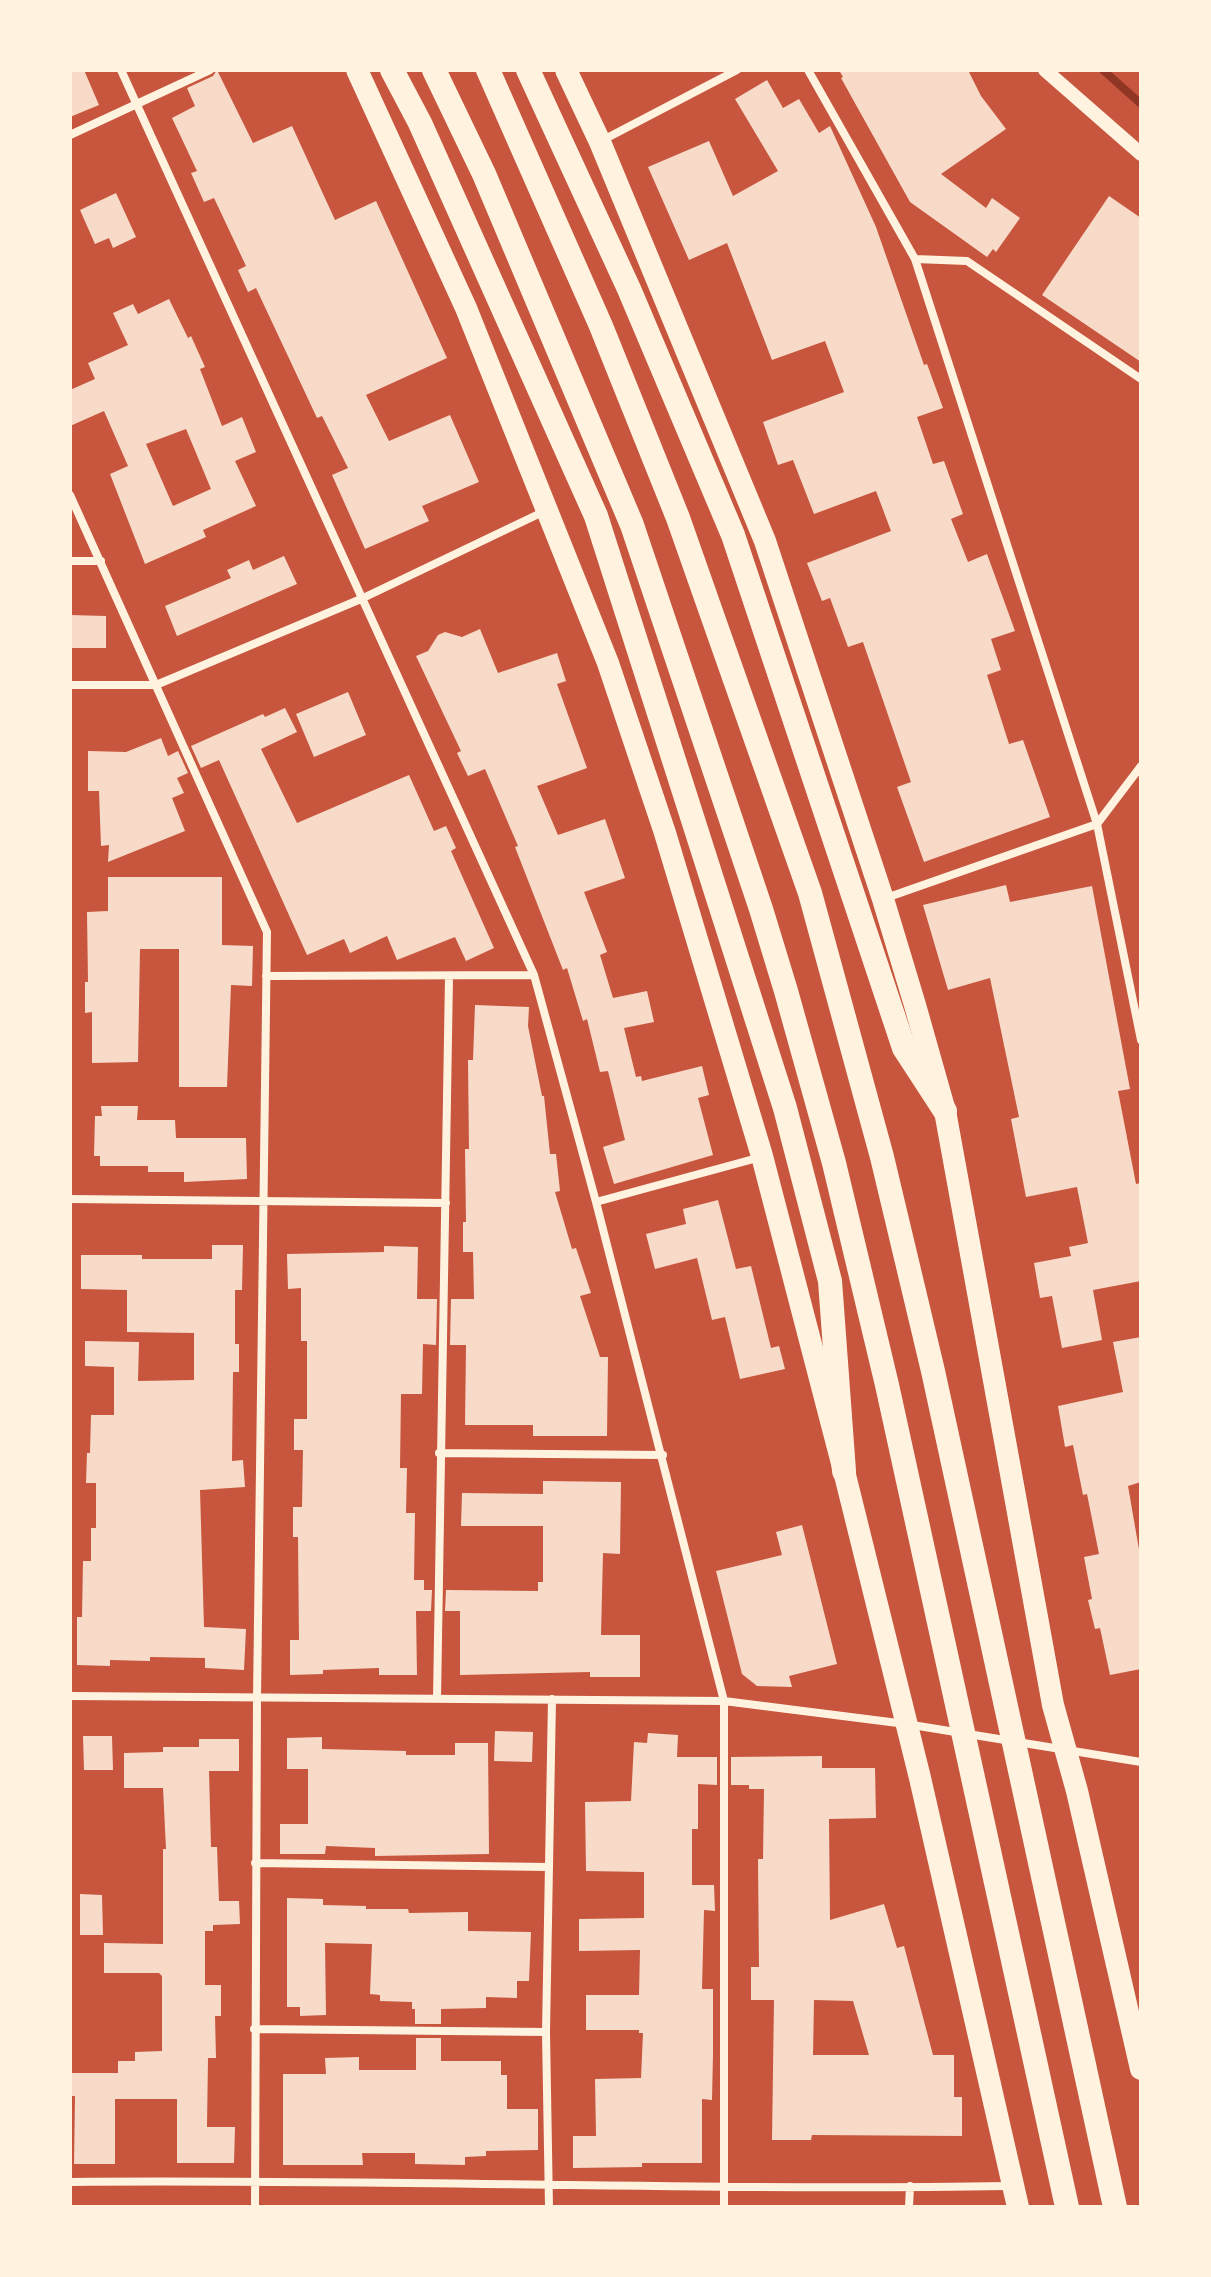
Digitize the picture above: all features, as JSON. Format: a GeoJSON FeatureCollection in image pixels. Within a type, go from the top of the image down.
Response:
{"type":"FeatureCollection","features":[{"type":"Feature","properties":{"kind":"highway"},"geometry":{"type":"LineString","coordinates":[[357,70],[466,308],[608,663],[665,833],[762,1156],[844,1471],[1016,2196]]}},
{"type":"Feature","properties":{"kind":"highway"},"geometry":{"type":"LineString","coordinates":[[392,70],[420,123],[596,516],[780,1093],[830,1281],[844,1471]]}},
{"type":"Feature","properties":{"kind":"highway"},"geometry":{"type":"LineString","coordinates":[[434,70],[484,174],[632,525],[786,991],[834,1163],[887,1385],[1067,2207]]}},
{"type":"Feature","properties":{"kind":"highway"},"geometry":{"type":"LineString","coordinates":[[488,70],[601,326],[678,518],[810,893],[882,1157],[933,1371],[1115,2207]]}},
{"type":"Feature","properties":{"kind":"highway"},"geometry":{"type":"LineString","coordinates":[[528,70],[629,289],[733,535],[904,1048],[945,1111]]}},
{"type":"Feature","properties":{"kind":"highway"},"geometry":{"type":"LineString","coordinates":[[566,70],[600,142],[765,541],[883,899],[945,1111],[1053,1705],[1141,2069]]}},
{"type":"Feature","properties":{"kind":"street"},"geometry":{"type":"LineString","coordinates":[[121,70],[534,975],[663,1455],[724,1701],[724,2207]]}},
{"type":"Feature","properties":{"kind":"street"},"geometry":{"type":"LineString","coordinates":[[70,135],[210,70]]}},
{"type":"Feature","properties":{"kind":"street"},"geometry":{"type":"LineString","coordinates":[[600,142],[737,70]]}},
{"type":"Feature","properties":{"kind":"street"},"geometry":{"type":"LineString","coordinates":[[808,70],[915,259],[1097,824],[1141,1035]]}},
{"type":"Feature","properties":{"kind":"street"},"geometry":{"type":"LineString","coordinates":[[1045,70],[1141,154]]}},
{"type":"Feature","properties":{"kind":"street"},"geometry":{"type":"LineString","coordinates":[[915,259],[967,261],[1141,379]]}},
{"type":"Feature","properties":{"kind":"street"},"geometry":{"type":"LineString","coordinates":[[70,495],[267,932],[255,1863],[255,2207]]}},
{"type":"Feature","properties":{"kind":"street"},"geometry":{"type":"LineString","coordinates":[[70,685],[156,685],[361,599],[546,511]]}},
{"type":"Feature","properties":{"kind":"street"},"geometry":{"type":"LineString","coordinates":[[70,561],[101,561]]}},
{"type":"Feature","properties":{"kind":"street"},"geometry":{"type":"LineString","coordinates":[[883,899],[1097,824],[1141,766]]}},
{"type":"Feature","properties":{"kind":"street"},"geometry":{"type":"LineString","coordinates":[[266,976],[534,975]]}},
{"type":"Feature","properties":{"kind":"street"},"geometry":{"type":"LineString","coordinates":[[437,1699],[449,977]]}},
{"type":"Feature","properties":{"kind":"street"},"geometry":{"type":"LineString","coordinates":[[596,1202],[762,1156]]}},
{"type":"Feature","properties":{"kind":"street"},"geometry":{"type":"LineString","coordinates":[[70,1199],[446,1203]]}},
{"type":"Feature","properties":{"kind":"street"},"geometry":{"type":"LineString","coordinates":[[439,1453],[663,1455]]}},
{"type":"Feature","properties":{"kind":"street"},"geometry":{"type":"LineString","coordinates":[[70,1696],[724,1701],[906,1724],[1141,1762]]}},
{"type":"Feature","properties":{"kind":"street"},"geometry":{"type":"LineString","coordinates":[[549,2207],[546,2032],[552,1699]]}},
{"type":"Feature","properties":{"kind":"street"},"geometry":{"type":"LineString","coordinates":[[255,1863],[548,1867]]}},
{"type":"Feature","properties":{"kind":"street"},"geometry":{"type":"LineString","coordinates":[[254,2029],[546,2032]]}},
{"type":"Feature","properties":{"kind":"street"},"geometry":{"type":"LineString","coordinates":[[70,2182],[254,2180],[549,2186],[910,2186],[1016,2196]]}},
{"type":"Feature","properties":{"kind":"street"},"geometry":{"type":"LineString","coordinates":[[909,2207],[910,2186]]}},
{"type":"Feature","properties":{"kind":"building"},"geometry":{"type":"Polygon","coordinates":[[[70,70],[84,70],[99,105],[70,117],[70,70]]]}},
{"type":"Feature","properties":{"kind":"building"},"geometry":{"type":"Polygon","coordinates":[[[217,70],[253,143],[292,126],[335,220],[376,201],[447,358],[366,395],[389,441],[450,415],[479,482],[422,506],[429,521],[365,549],[332,475],[348,468],[322,416],[317,418],[256,288],[248,292],[238,270],[246,266],[214,198],[204,202],[191,173],[197,171],[172,118],[195,106],[187,88],[213,76],[217,70]]]}},
{"type":"Feature","properties":{"kind":"building"},"geometry":{"type":"Polygon","coordinates":[[[839,70],[968,70],[981,96],[1006,129],[941,174],[986,208],[992,198],[1020,218],[996,252],[993,249],[987,257],[910,202],[839,70]]]}},
{"type":"Feature","properties":{"kind":"building"},"geometry":{"type":"Polygon","coordinates":[[[767,80],[783,108],[799,99],[819,133],[830,126],[876,227],[924,365],[927,364],[943,408],[917,417],[933,464],[944,461],[963,514],[951,519],[968,562],[987,554],[1015,631],[991,639],[1001,670],[987,675],[1009,744],[1023,740],[1050,817],[924,862],[897,787],[911,782],[863,642],[848,647],[830,598],[822,601],[807,563],[891,531],[876,491],[814,514],[793,460],[778,465],[763,422],[844,392],[825,341],[772,360],[727,243],[689,260],[648,167],[709,141],[733,196],[778,171],[735,99],[767,80]]]}},
{"type":"Feature","properties":{"kind":"building"},"geometry":{"type":"Polygon","coordinates":[[[116,193],[136,237],[113,248],[109,238],[95,244],[80,210],[116,193]]]}},
{"type":"Feature","properties":{"kind":"building"},"geometry":{"type":"Polygon","coordinates":[[[1109,196],[1141,218],[1141,362],[1042,295],[1109,196]]]}},
{"type":"Feature","properties":{"kind":"building"},"geometry":{"type":"Polygon","coordinates":[[[169,299],[205,367],[200,369],[222,426],[242,417],[256,452],[235,461],[256,506],[203,530],[206,537],[145,564],[110,474],[128,466],[104,411],[70,426],[70,390],[95,379],[88,363],[128,345],[113,313],[133,304],[138,314],[169,299]],[[186,429],[146,444],[173,506],[211,489],[186,429]]]}},
{"type":"Feature","properties":{"kind":"building"},"geometry":{"type":"Polygon","coordinates":[[[284,556],[297,584],[177,636],[165,606],[231,578],[227,570],[249,560],[253,570],[284,556]]]}},
{"type":"Feature","properties":{"kind":"building"},"geometry":{"type":"Polygon","coordinates":[[[70,615],[106,616],[106,648],[70,648],[70,615]]]}},
{"type":"Feature","properties":{"kind":"building"},"geometry":{"type":"Polygon","coordinates":[[[480,629],[498,673],[557,653],[566,681],[557,684],[587,768],[537,786],[558,835],[605,819],[625,878],[584,892],[607,952],[600,955],[613,998],[647,991],[654,1022],[624,1028],[636,1077],[641,1076],[642,1081],[702,1066],[709,1095],[698,1098],[713,1155],[614,1184],[603,1147],[625,1140],[608,1071],[600,1072],[587,1019],[583,1021],[567,968],[563,970],[515,847],[518,846],[485,769],[468,776],[457,753],[461,751],[416,656],[428,651],[438,635],[445,632],[462,637],[480,629]]]}},
{"type":"Feature","properties":{"kind":"building"},"geometry":{"type":"Polygon","coordinates":[[[348,692],[366,735],[314,757],[296,714],[348,692]]]}},
{"type":"Feature","properties":{"kind":"building"},"geometry":{"type":"Polygon","coordinates":[[[285,708],[297,732],[261,749],[297,823],[409,775],[434,831],[446,826],[456,848],[451,851],[494,948],[466,961],[455,937],[397,960],[387,936],[350,953],[344,939],[307,955],[219,760],[201,768],[191,746],[263,714],[265,717],[285,708]]]}},
{"type":"Feature","properties":{"kind":"building"},"geometry":{"type":"Polygon","coordinates":[[[161,738],[168,756],[178,751],[188,773],[177,778],[184,793],[172,798],[185,831],[108,862],[109,845],[101,846],[99,791],[88,791],[88,751],[126,752],[161,738]]]}},
{"type":"Feature","properties":{"kind":"building"},"geometry":{"type":"Polygon","coordinates":[[[108,877],[222,877],[222,945],[253,946],[252,986],[231,985],[227,1087],[179,1087],[179,949],[140,949],[138,1062],[92,1063],[92,1012],[85,1013],[87,912],[108,911],[108,877]]]}},
{"type":"Feature","properties":{"kind":"building"},"geometry":{"type":"Polygon","coordinates":[[[1006,885],[1010,902],[1092,886],[1130,1089],[1118,1091],[1136,1184],[1141,1183],[1141,1281],[1093,1290],[1102,1340],[1062,1348],[1052,1296],[1040,1298],[1034,1263],[1071,1256],[1069,1247],[1088,1243],[1077,1187],[1026,1197],[1011,1119],[1019,1117],[990,978],[948,990],[923,905],[1006,885]]]}},
{"type":"Feature","properties":{"kind":"building"},"geometry":{"type":"Polygon","coordinates":[[[475,1005],[529,1007],[528,1026],[544,1096],[550,1154],[556,1154],[560,1191],[555,1192],[572,1249],[576,1248],[591,1293],[580,1296],[600,1357],[608,1357],[607,1436],[533,1436],[533,1425],[465,1425],[466,1345],[450,1345],[451,1299],[474,1299],[473,1252],[463,1252],[463,1222],[466,1222],[465,1149],[469,1149],[468,1060],[473,1060],[475,1005]]]}},
{"type":"Feature","properties":{"kind":"building"},"geometry":{"type":"Polygon","coordinates":[[[101,1106],[138,1106],[137,1120],[175,1120],[176,1138],[246,1138],[247,1179],[184,1182],[184,1172],[148,1172],[148,1166],[100,1166],[100,1156],[94,1156],[95,1116],[102,1116],[101,1106]]]}},
{"type":"Feature","properties":{"kind":"building"},"geometry":{"type":"Polygon","coordinates":[[[718,1200],[736,1269],[751,1266],[771,1348],[779,1346],[785,1369],[740,1379],[725,1317],[712,1320],[697,1258],[655,1269],[646,1234],[686,1224],[683,1209],[718,1200]]]}},
{"type":"Feature","properties":{"kind":"building"},"geometry":{"type":"Polygon","coordinates":[[[212,1245],[243,1245],[242,1290],[235,1290],[235,1344],[239,1344],[239,1372],[233,1372],[232,1461],[243,1460],[245,1487],[200,1490],[204,1627],[246,1629],[244,1670],[205,1668],[205,1658],[150,1657],[150,1661],[110,1660],[110,1666],[77,1665],[77,1617],[82,1617],[83,1561],[91,1561],[91,1528],[96,1528],[96,1483],[86,1483],[91,1415],[114,1415],[114,1367],[85,1366],[85,1341],[139,1342],[138,1381],[194,1380],[194,1333],[127,1332],[127,1290],[81,1289],[81,1255],[212,1259],[212,1245]]]}},
{"type":"Feature","properties":{"kind":"building"},"geometry":{"type":"Polygon","coordinates":[[[384,1246],[418,1247],[417,1299],[437,1299],[436,1345],[423,1344],[422,1394],[401,1394],[400,1468],[407,1468],[406,1513],[415,1513],[414,1580],[424,1580],[424,1590],[432,1590],[431,1611],[416,1611],[417,1675],[379,1675],[379,1668],[290,1675],[290,1640],[299,1640],[298,1537],[293,1537],[293,1507],[302,1507],[303,1450],[294,1450],[294,1419],[307,1419],[307,1341],[301,1341],[301,1288],[288,1289],[287,1254],[384,1252],[384,1246]]]}},
{"type":"Feature","properties":{"kind":"building"},"geometry":{"type":"Polygon","coordinates":[[[1141,1337],[1141,1482],[1128,1486],[1141,1561],[1141,1669],[1110,1675],[1100,1628],[1095,1629],[1088,1600],[1092,1599],[1084,1557],[1099,1554],[1087,1494],[1083,1495],[1073,1445],[1065,1447],[1058,1406],[1123,1392],[1113,1342],[1141,1337]]]}},
{"type":"Feature","properties":{"kind":"building"},"geometry":{"type":"Polygon","coordinates":[[[543,1481],[621,1482],[620,1554],[603,1553],[601,1635],[640,1635],[640,1677],[590,1677],[590,1672],[460,1675],[460,1611],[445,1611],[446,1590],[538,1591],[538,1582],[543,1582],[543,1526],[461,1526],[462,1493],[543,1494],[543,1481]]]}},
{"type":"Feature","properties":{"kind":"building"},"geometry":{"type":"Polygon","coordinates":[[[802,1525],[837,1664],[789,1676],[792,1687],[757,1686],[742,1674],[716,1571],[782,1555],[776,1532],[802,1525]]]}},
{"type":"Feature","properties":{"kind":"building"},"geometry":{"type":"Polygon","coordinates":[[[495,1731],[533,1732],[532,1762],[494,1761],[495,1731]]]}},
{"type":"Feature","properties":{"kind":"building"},"geometry":{"type":"Polygon","coordinates":[[[648,1733],[678,1735],[677,1757],[717,1757],[717,1785],[698,1784],[698,1829],[692,1829],[692,1885],[714,1885],[715,1911],[704,1910],[702,1989],[713,1989],[713,2054],[712,2100],[702,2099],[702,2163],[573,2168],[573,2136],[596,2136],[595,2079],[641,2078],[643,2033],[639,2030],[586,2030],[586,1995],[639,1995],[640,1950],[579,1951],[579,1919],[644,1918],[644,1872],[586,1871],[585,1802],[631,1801],[634,1742],[647,1743],[648,1733]]]}},
{"type":"Feature","properties":{"kind":"building"},"geometry":{"type":"Polygon","coordinates":[[[83,1736],[112,1736],[113,1770],[84,1770],[83,1736]]]}},
{"type":"Feature","properties":{"kind":"building"},"geometry":{"type":"Polygon","coordinates":[[[322,1737],[322,1749],[406,1751],[406,1755],[455,1755],[455,1743],[488,1743],[489,1854],[375,1856],[375,1848],[326,1846],[325,1854],[280,1854],[280,1824],[308,1824],[308,1769],[287,1769],[287,1738],[322,1737]]]}},
{"type":"Feature","properties":{"kind":"building"},"geometry":{"type":"Polygon","coordinates":[[[199,1739],[239,1739],[239,1771],[209,1771],[211,1847],[217,1847],[219,1901],[239,1901],[240,1924],[213,1925],[213,1931],[205,1931],[205,1985],[221,1985],[221,2016],[215,2016],[216,2058],[208,2058],[207,2127],[235,2127],[234,2163],[177,2163],[177,2099],[115,2099],[115,2164],[74,2164],[75,2096],[70,2096],[70,2073],[118,2073],[118,2061],[135,2061],[135,2052],[162,2051],[162,1976],[159,1973],[104,1973],[104,1943],[163,1944],[163,1849],[166,1849],[163,1788],[124,1788],[124,1753],[163,1752],[163,1747],[199,1747],[199,1739]]]}},
{"type":"Feature","properties":{"kind":"building"},"geometry":{"type":"Polygon","coordinates":[[[822,1756],[822,1768],[875,1768],[876,1818],[829,1819],[830,1920],[884,1904],[897,1948],[904,1946],[933,2055],[954,2055],[954,2097],[962,2097],[962,2136],[812,2135],[811,2140],[772,2140],[774,2000],[751,2000],[751,1967],[759,1967],[758,1859],[763,1859],[764,1789],[731,1785],[731,1757],[822,1756]],[[814,2000],[813,2055],[869,2055],[853,2001],[814,2000]]]}},
{"type":"Feature","properties":{"kind":"building"},"geometry":{"type":"Polygon","coordinates":[[[80,1894],[102,1895],[103,1935],[80,1935],[80,1894]]]}},
{"type":"Feature","properties":{"kind":"building"},"geometry":{"type":"Polygon","coordinates":[[[287,1898],[323,1899],[323,1905],[366,1906],[366,1909],[408,1909],[409,1913],[468,1912],[468,1931],[531,1932],[529,1981],[517,1981],[517,1998],[486,1997],[486,2008],[441,2009],[441,2024],[415,2024],[412,2002],[380,2001],[380,1995],[370,1994],[372,1944],[325,1943],[326,2015],[300,2016],[300,2007],[287,2007],[287,1898]]]}},
{"type":"Feature","properties":{"kind":"building"},"geometry":{"type":"Polygon","coordinates":[[[416,2038],[441,2038],[441,2061],[501,2061],[501,2075],[507,2075],[507,2109],[538,2109],[538,2150],[486,2151],[486,2156],[465,2157],[465,2165],[415,2164],[415,2153],[362,2153],[363,2165],[283,2165],[283,2074],[326,2074],[325,2058],[359,2057],[359,2070],[416,2070],[416,2038]]]}},
{"type":"Feature","properties":{"kind":"waterway"},"geometry":{"type":"LineString","coordinates":[[1103,70],[1141,104]]}}]}
